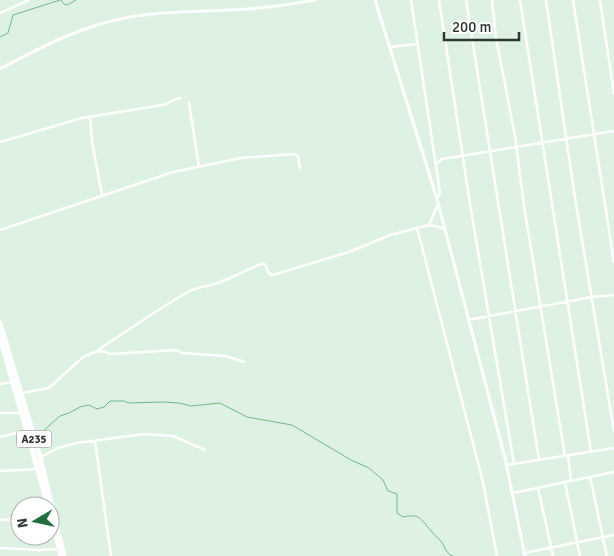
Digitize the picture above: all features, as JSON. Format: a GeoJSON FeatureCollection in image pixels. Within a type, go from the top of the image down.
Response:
{"type":"FeatureCollection","features":[{"type":"Feature","properties":{"kind":"highway","name":"A235"},"geometry":{"type":"LineString","coordinates":[[0,323],[40,457],[62,556]]}},
{"type":"Feature","properties":{"kind":"highway","name":"A235"},"geometry":{"type":"LineString","coordinates":[[0,338],[2,353],[13,382],[45,496]]}},
{"type":"Feature","properties":{"kind":"highway","name":"A235"},"geometry":{"type":"LineString","coordinates":[[58,546],[62,556]]}},
{"type":"Feature","properties":{"kind":"street"},"geometry":{"type":"LineString","coordinates":[[0,14],[29,0]]}},
{"type":"Feature","properties":{"kind":"street"},"geometry":{"type":"LineString","coordinates":[[0,69],[76,31],[129,17],[248,9],[315,0]]}},
{"type":"Feature","properties":{"kind":"street"},"geometry":{"type":"LineString","coordinates":[[376,0],[437,199],[507,466],[524,554],[614,535]]}},
{"type":"Feature","properties":{"kind":"street"},"geometry":{"type":"LineString","coordinates":[[411,0],[440,192],[437,199]]}},
{"type":"Feature","properties":{"kind":"street"},"geometry":{"type":"LineString","coordinates":[[439,0],[514,464]]}},
{"type":"Feature","properties":{"kind":"street"},"geometry":{"type":"LineString","coordinates":[[466,0],[540,460]]}},
{"type":"Feature","properties":{"kind":"street"},"geometry":{"type":"LineString","coordinates":[[492,0],[496,38],[516,146],[571,481]]}},
{"type":"Feature","properties":{"kind":"street"},"geometry":{"type":"LineString","coordinates":[[520,0],[591,452]]}},
{"type":"Feature","properties":{"kind":"street"},"geometry":{"type":"LineString","coordinates":[[546,0],[614,432]]}},
{"type":"Feature","properties":{"kind":"street"},"geometry":{"type":"LineString","coordinates":[[573,0],[614,262]]}},
{"type":"Feature","properties":{"kind":"street"},"geometry":{"type":"LineString","coordinates":[[600,0],[614,94]]}},
{"type":"Feature","properties":{"kind":"street"},"geometry":{"type":"LineString","coordinates":[[391,47],[417,44]]}},
{"type":"Feature","properties":{"kind":"street"},"geometry":{"type":"LineString","coordinates":[[0,142],[90,116],[170,103],[174,98],[180,98]]}},
{"type":"Feature","properties":{"kind":"street"},"geometry":{"type":"LineString","coordinates":[[189,103],[199,167]]}},
{"type":"Feature","properties":{"kind":"street"},"geometry":{"type":"LineString","coordinates":[[90,116],[92,142],[102,195]]}},
{"type":"Feature","properties":{"kind":"street"},"geometry":{"type":"LineString","coordinates":[[436,164],[442,159],[463,155],[614,131]]}},
{"type":"Feature","properties":{"kind":"street"},"geometry":{"type":"LineString","coordinates":[[0,230],[173,172],[241,158],[294,154],[298,156],[300,168]]}},
{"type":"Feature","properties":{"kind":"street"},"geometry":{"type":"LineString","coordinates":[[435,155],[442,159]]}},
{"type":"Feature","properties":{"kind":"street"},"geometry":{"type":"LineString","coordinates":[[429,225],[438,204]]}},
{"type":"Feature","properties":{"kind":"street"},"geometry":{"type":"LineString","coordinates":[[20,393],[49,388],[85,356],[98,351],[190,291],[221,282],[241,272],[265,264],[268,272],[272,275],[349,252],[390,235],[429,225],[445,230]]}},
{"type":"Feature","properties":{"kind":"street"},"geometry":{"type":"LineString","coordinates":[[417,228],[483,482],[497,556]]}},
{"type":"Feature","properties":{"kind":"street"},"geometry":{"type":"LineString","coordinates":[[468,320],[614,294]]}},
{"type":"Feature","properties":{"kind":"street"},"geometry":{"type":"LineString","coordinates":[[98,351],[111,354],[176,350],[182,353],[226,356],[244,362]]}},
{"type":"Feature","properties":{"kind":"street"},"geometry":{"type":"LineString","coordinates":[[0,384],[13,382]]}},
{"type":"Feature","properties":{"kind":"street"},"geometry":{"type":"LineString","coordinates":[[0,413],[22,413]]}},
{"type":"Feature","properties":{"kind":"street"},"geometry":{"type":"LineString","coordinates":[[0,437],[26,431]]}},
{"type":"Feature","properties":{"kind":"street"},"geometry":{"type":"LineString","coordinates":[[40,457],[58,448],[77,443],[154,434],[173,436],[206,450]]}},
{"type":"Feature","properties":{"kind":"street"},"geometry":{"type":"LineString","coordinates":[[95,441],[111,556]]}},
{"type":"Feature","properties":{"kind":"street"},"geometry":{"type":"LineString","coordinates":[[507,466],[614,448]]}},
{"type":"Feature","properties":{"kind":"street"},"geometry":{"type":"LineString","coordinates":[[0,471],[37,469]]}},
{"type":"Feature","properties":{"kind":"street"},"geometry":{"type":"LineString","coordinates":[[512,494],[614,472]]}},
{"type":"Feature","properties":{"kind":"street"},"geometry":{"type":"LineString","coordinates":[[590,477],[607,556]]}},
{"type":"Feature","properties":{"kind":"street"},"geometry":{"type":"LineString","coordinates":[[565,482],[580,556]]}},
{"type":"Feature","properties":{"kind":"street"},"geometry":{"type":"LineString","coordinates":[[538,488],[553,556]]}},
{"type":"Feature","properties":{"kind":"street"},"geometry":{"type":"LineString","coordinates":[[0,548],[59,549]]}},
{"type":"Feature","properties":{"kind":"waterway"},"geometry":{"type":"LineString","coordinates":[[0,37],[8,33],[13,15],[60,0]]}},
{"type":"Feature","properties":{"kind":"waterway"},"geometry":{"type":"LineString","coordinates":[[61,0],[67,5],[76,0]]}},
{"type":"Feature","properties":{"kind":"waterway"},"geometry":{"type":"LineString","coordinates":[[42,432],[60,416],[89,405],[97,409],[104,407],[110,401],[129,403],[163,402],[191,406],[220,403],[247,417],[292,425],[351,460],[369,468],[383,480],[388,491],[397,494],[397,513],[403,517],[414,516],[420,518],[453,556]]}}]}
